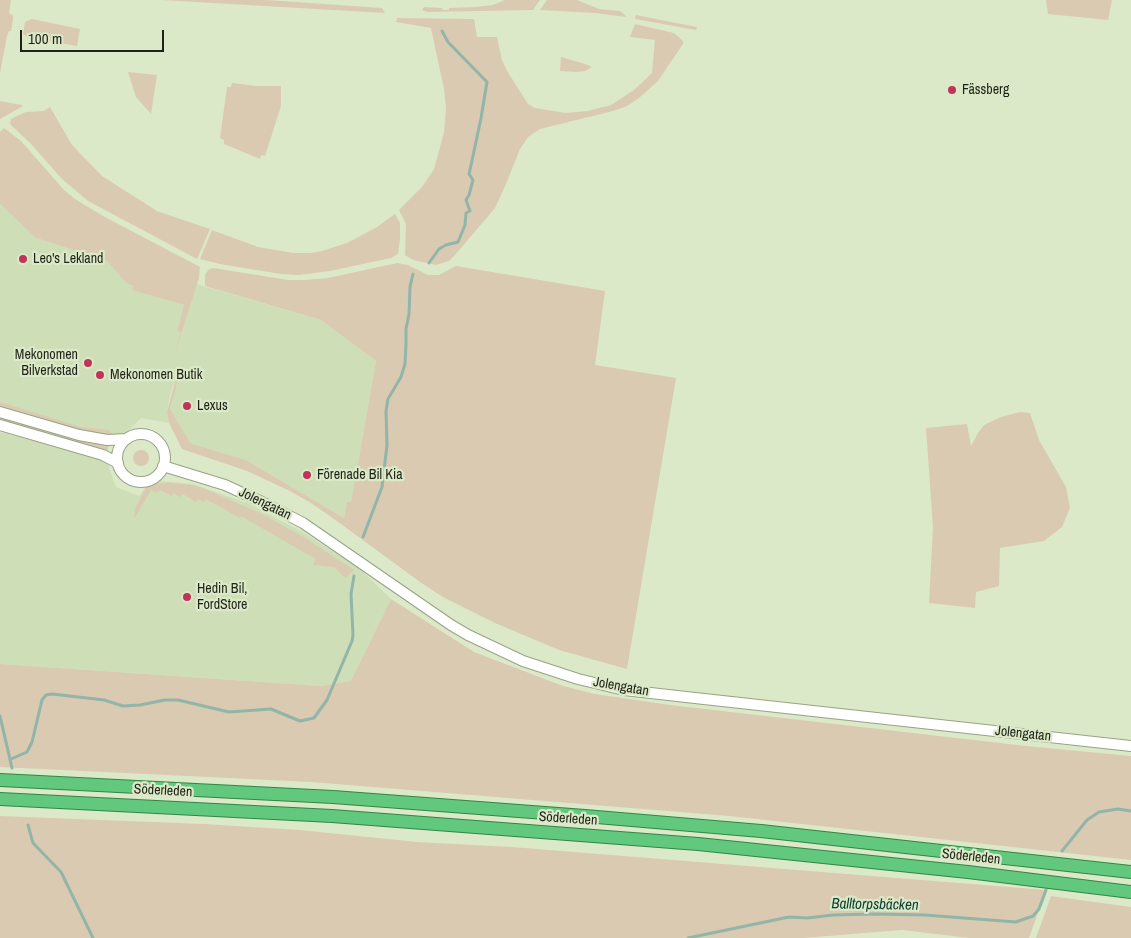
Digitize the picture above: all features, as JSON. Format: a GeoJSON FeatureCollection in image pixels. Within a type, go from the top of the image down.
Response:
{"type":"FeatureCollection","features":[{"type":"Feature","properties":{"kind":"highway","name":"Söderleden"},"geometry":{"type":"LineString","coordinates":[[0,780],[333,797],[585,816],[790,834],[1131,872]]}},
{"type":"Feature","properties":{"kind":"highway","name":"Söderleden"},"geometry":{"type":"LineString","coordinates":[[0,799],[332,816],[674,842],[968,872],[1131,892]]}},
{"type":"Feature","properties":{"kind":"street"},"geometry":{"type":"LineString","coordinates":[[0,412],[79,435],[107,440],[128,439],[142,435],[156,440],[164,452],[163,466],[156,477],[148,481],[130,480],[118,463],[104,455],[0,425]]}},
{"type":"Feature","properties":{"kind":"street"},"geometry":{"type":"LineString","coordinates":[[118,463],[119,450],[128,439]]}},
{"type":"Feature","properties":{"kind":"street","name":"Jolengatan"},"geometry":{"type":"LineString","coordinates":[[163,466],[226,485],[303,523],[468,635],[523,661],[593,683],[632,691],[1131,746]]}},
{"type":"Feature","properties":{"kind":"shaded area"},"geometry":{"type":"Polygon","coordinates":[[[0,0],[11,0],[9,13],[13,16],[13,20],[11,31],[9,31],[7,36],[0,73],[0,0]]]}},
{"type":"Feature","properties":{"kind":"shaded area"},"geometry":{"type":"Polygon","coordinates":[[[161,0],[267,0],[382,8],[385,13],[161,0]]]}},
{"type":"Feature","properties":{"kind":"shaded area"},"geometry":{"type":"Polygon","coordinates":[[[505,0],[540,0],[533,10],[427,12],[422,10],[424,7],[449,10],[449,8],[493,5],[505,0]]]}},
{"type":"Feature","properties":{"kind":"shaded area"},"geometry":{"type":"Polygon","coordinates":[[[547,0],[577,0],[599,9],[620,11],[626,17],[540,10],[547,0]]]}},
{"type":"Feature","properties":{"kind":"shaded area"},"geometry":{"type":"Polygon","coordinates":[[[1046,0],[1112,0],[1108,20],[1048,14],[1046,0]]]}},
{"type":"Feature","properties":{"kind":"shaded area"},"geometry":{"type":"Polygon","coordinates":[[[636,15],[697,27],[696,30],[635,19],[636,15]]]}},
{"type":"Feature","properties":{"kind":"shaded area"},"geometry":{"type":"Polygon","coordinates":[[[397,18],[474,19],[477,37],[497,37],[502,60],[507,71],[528,104],[535,108],[565,113],[588,111],[611,105],[634,90],[652,73],[655,40],[630,37],[635,24],[674,33],[683,41],[683,44],[658,81],[627,106],[540,129],[528,137],[520,149],[495,208],[449,261],[436,265],[413,260],[405,255],[406,224],[399,210],[422,187],[434,169],[444,132],[446,108],[444,89],[431,28],[396,22],[397,18]]]}},
{"type":"Feature","properties":{"kind":"shaded area"},"geometry":{"type":"Polygon","coordinates":[[[32,19],[80,29],[77,46],[27,37],[23,34],[25,22],[32,19]]]}},
{"type":"Feature","properties":{"kind":"shaded area"},"geometry":{"type":"Polygon","coordinates":[[[561,57],[592,67],[585,71],[577,72],[560,71],[561,57]]]}},
{"type":"Feature","properties":{"kind":"shaded area"},"geometry":{"type":"Polygon","coordinates":[[[128,72],[157,75],[151,114],[136,97],[128,72]]]}},
{"type":"Feature","properties":{"kind":"shaded area"},"geometry":{"type":"Polygon","coordinates":[[[232,83],[256,86],[281,86],[281,106],[265,156],[261,155],[260,159],[224,144],[224,140],[220,138],[227,87],[231,87],[232,83]]]}},
{"type":"Feature","properties":{"kind":"shaded area"},"geometry":{"type":"Polygon","coordinates":[[[0,101],[22,105],[23,106],[0,119],[0,101]]]}},
{"type":"Feature","properties":{"kind":"shaded area"},"geometry":{"type":"Polygon","coordinates":[[[50,107],[72,145],[102,176],[157,211],[210,229],[197,259],[88,201],[62,179],[32,145],[10,124],[11,119],[26,112],[44,111],[50,107]]]}},
{"type":"Feature","properties":{"kind":"shaded area"},"geometry":{"type":"Polygon","coordinates":[[[4,128],[21,141],[64,190],[75,199],[103,216],[200,267],[199,278],[176,349],[180,332],[177,331],[184,305],[132,290],[133,286],[126,283],[107,261],[36,238],[0,204],[0,132],[4,128]]]}},
{"type":"Feature","properties":{"kind":"shaded area"},"geometry":{"type":"Polygon","coordinates":[[[0,204],[36,238],[107,261],[126,283],[133,286],[133,290],[184,305],[177,331],[180,332],[177,344],[196,284],[321,320],[376,361],[351,502],[347,502],[344,518],[246,460],[191,445],[170,409],[182,366],[179,367],[170,395],[167,412],[169,423],[141,418],[123,436],[93,436],[0,408],[0,204]]]}},
{"type":"Feature","properties":{"kind":"shaded area"},"geometry":{"type":"Polygon","coordinates":[[[395,214],[400,223],[400,239],[398,254],[391,258],[330,271],[299,275],[281,274],[200,259],[212,230],[258,247],[293,253],[311,253],[347,243],[377,227],[395,214]]]}},
{"type":"Feature","properties":{"kind":"shaded area"},"geometry":{"type":"Polygon","coordinates":[[[397,263],[408,265],[428,275],[439,275],[456,266],[605,291],[595,365],[676,378],[627,669],[559,650],[495,623],[443,597],[311,503],[288,490],[247,471],[182,449],[169,423],[167,412],[179,367],[182,366],[170,409],[191,444],[246,460],[344,518],[347,502],[351,502],[376,361],[321,320],[205,286],[205,275],[209,269],[213,268],[288,280],[305,280],[328,278],[397,263]]]}},
{"type":"Feature","properties":{"kind":"shaded area"},"geometry":{"type":"Polygon","coordinates":[[[0,402],[81,427],[109,430],[112,433],[111,435],[86,433],[39,420],[0,407],[0,402]]]}},
{"type":"Feature","properties":{"kind":"shaded area"},"geometry":{"type":"Polygon","coordinates":[[[1020,412],[1030,413],[1039,440],[1066,487],[1070,508],[1062,527],[1044,541],[1000,548],[999,586],[976,592],[975,608],[929,603],[933,527],[926,428],[967,424],[971,446],[984,425],[1001,417],[1020,412]]]}},
{"type":"Feature","properties":{"kind":"shaded area"},"geometry":{"type":"Polygon","coordinates":[[[0,417],[85,442],[109,445],[107,452],[52,437],[0,419],[0,417]]]}},
{"type":"Feature","properties":{"kind":"shaded area"},"geometry":{"type":"Polygon","coordinates":[[[0,432],[90,454],[108,464],[116,487],[139,496],[147,485],[161,481],[193,484],[247,503],[301,531],[360,569],[391,599],[351,681],[321,686],[0,664],[0,432]]]}},
{"type":"Feature","properties":{"kind":"shaded area"},"geometry":{"type":"Polygon","coordinates":[[[141,450],[147,452],[149,458],[147,464],[141,466],[135,464],[133,458],[135,452],[141,450]]]}},
{"type":"Feature","properties":{"kind":"shaded area"},"geometry":{"type":"Polygon","coordinates":[[[152,484],[192,485],[205,489],[260,513],[302,536],[354,570],[345,578],[334,567],[313,565],[316,559],[241,516],[240,518],[206,499],[204,502],[198,499],[196,502],[183,494],[180,497],[174,493],[172,496],[160,490],[157,493],[151,490],[134,519],[135,509],[146,487],[152,484]]]}},
{"type":"Feature","properties":{"kind":"shaded area"},"geometry":{"type":"Polygon","coordinates":[[[391,599],[474,652],[563,686],[595,694],[670,705],[1026,746],[1131,756],[1131,860],[729,816],[311,782],[0,767],[0,664],[321,686],[351,681],[391,599]]]}},
{"type":"Feature","properties":{"kind":"shaded area"},"geometry":{"type":"Polygon","coordinates":[[[0,816],[204,824],[300,830],[417,842],[512,847],[1046,890],[1029,938],[969,938],[902,930],[803,938],[0,938],[0,816]]]}},
{"type":"Feature","properties":{"kind":"shaded area"},"geometry":{"type":"Polygon","coordinates":[[[1051,896],[1131,907],[1131,938],[1036,938],[1051,896]]]}},
{"type":"Feature","properties":{"kind":"waterway"},"geometry":{"type":"LineString","coordinates":[[429,263],[439,249],[458,242],[465,225],[466,213],[470,211],[466,200],[473,180],[469,174],[487,82],[448,42],[442,31]]}},
{"type":"Feature","properties":{"kind":"waterway"},"geometry":{"type":"LineString","coordinates":[[363,537],[382,487],[387,445],[386,411],[388,399],[401,377],[405,364],[406,329],[413,274]]}},
{"type":"Feature","properties":{"kind":"waterway"},"geometry":{"type":"LineString","coordinates":[[11,759],[27,752],[32,742],[42,700],[46,695],[52,694],[104,700],[123,706],[178,700],[229,712],[271,709],[300,721],[314,718],[327,700],[352,641],[351,594],[354,576]]}},
{"type":"Feature","properties":{"kind":"waterway"},"geometry":{"type":"LineString","coordinates":[[0,716],[12,768]]}},
{"type":"Feature","properties":{"kind":"waterway","name":"Balltorpsbäcken"},"geometry":{"type":"LineString","coordinates":[[1062,851],[1087,820],[1099,812],[1118,809],[1131,811]]}},
{"type":"Feature","properties":{"kind":"waterway"},"geometry":{"type":"LineString","coordinates":[[28,825],[33,843],[61,872],[93,938]]}},
{"type":"Feature","properties":{"kind":"waterway","name":"Balltorpsbäcken"},"geometry":{"type":"LineString","coordinates":[[688,938],[789,917],[807,918],[874,914],[925,915],[1016,922],[1033,916],[1039,909],[1046,890]]}},
{"type":"Feature","properties":{"kind":"place","name":"Fässberg"},"geometry":{"type":"Point","coordinates":[952,90]}},
{"type":"Feature","properties":{"kind":"place","name":"Leo's Lekland"},"geometry":{"type":"Point","coordinates":[23,259]}},
{"type":"Feature","properties":{"kind":"place","name":"Mekonomen Bilverkstad"},"geometry":{"type":"Point","coordinates":[88,363]}},
{"type":"Feature","properties":{"kind":"place","name":"Mekonomen Butik"},"geometry":{"type":"Point","coordinates":[100,375]}},
{"type":"Feature","properties":{"kind":"place","name":"Lexus"},"geometry":{"type":"Point","coordinates":[187,406]}},
{"type":"Feature","properties":{"kind":"place","name":"Förenade Bil Kia"},"geometry":{"type":"Point","coordinates":[307,475]}},
{"type":"Feature","properties":{"kind":"place","name":"Hedin Bil, FordStore"},"geometry":{"type":"Point","coordinates":[187,597]}}]}
